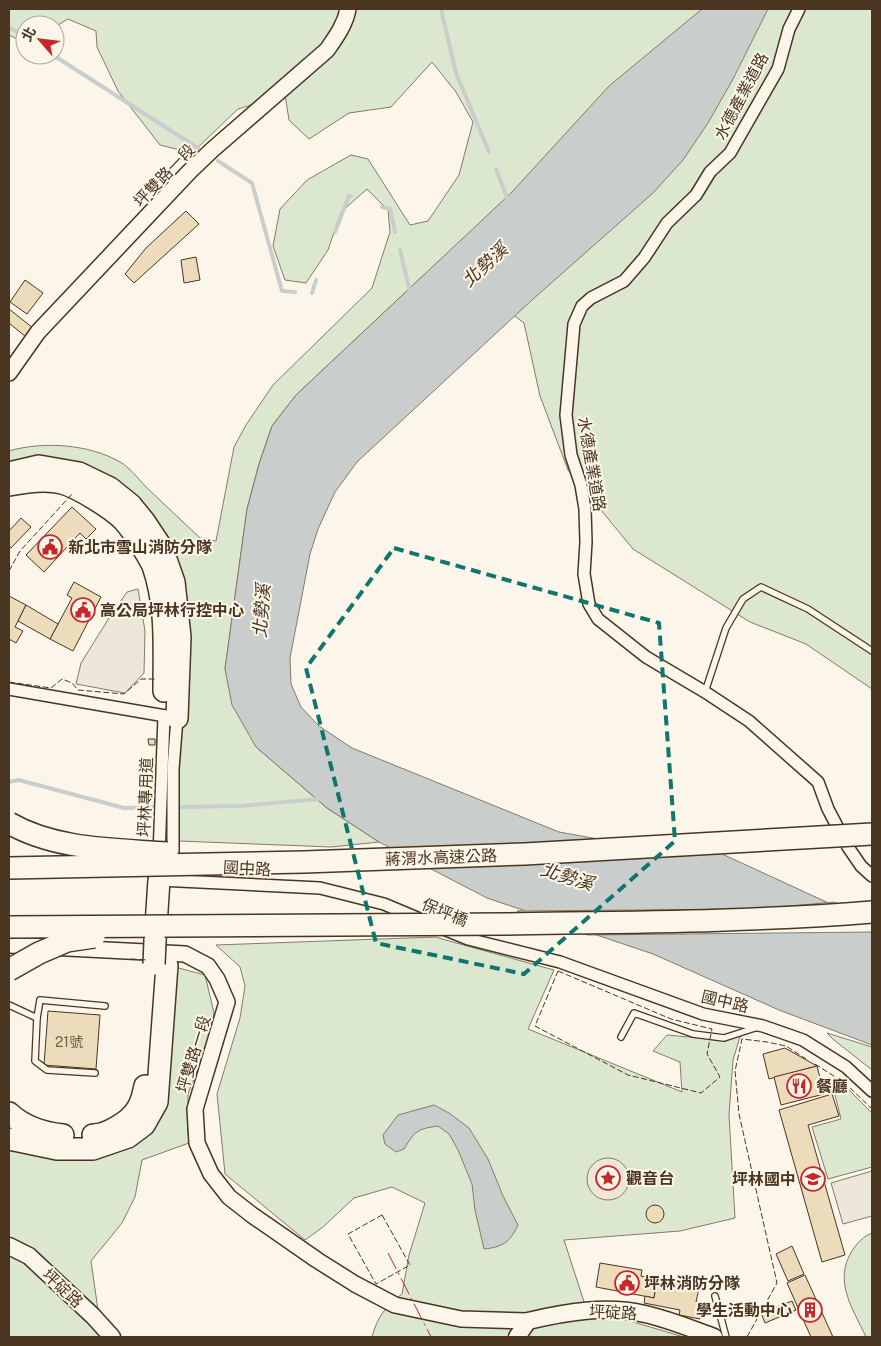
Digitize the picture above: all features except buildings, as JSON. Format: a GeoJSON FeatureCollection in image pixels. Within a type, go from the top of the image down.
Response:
{"type":"FeatureCollection","features":[{"type":"Feature","properties":{"kind":"highway"},"geometry":{"type":"LineString","coordinates":[[9,473],[39,466],[80,473],[110,488],[131,506],[153,534],[162,548],[174,582],[180,637],[170,717]]}},
{"type":"Feature","properties":{"kind":"highway"},"geometry":{"type":"LineString","coordinates":[[9,486],[24,482],[60,482],[90,496],[124,520],[152,565],[164,616],[170,717]]}},
{"type":"Feature","properties":{"kind":"highway"},"geometry":{"type":"LineString","coordinates":[[9,823],[35,836],[60,843],[104,848],[304,862]]}},
{"type":"Feature","properties":{"kind":"highway","name":"蔣渭水高速公路"},"geometry":{"type":"LineString","coordinates":[[9,868],[304,862],[525,854],[872,834]]}},
{"type":"Feature","properties":{"kind":"highway"},"geometry":{"type":"LineString","coordinates":[[9,1113],[36,1130],[78,1136],[101,1135],[116,1127],[137,1111],[142,1100],[148,1070],[160,964],[165,880]]}},
{"type":"Feature","properties":{"kind":"highway"},"geometry":{"type":"LineString","coordinates":[[9,927],[207,928],[606,922],[813,917],[872,912]]}},
{"type":"Feature","properties":{"kind":"highway"},"geometry":{"type":"LineString","coordinates":[[9,970],[39,953],[68,941],[104,935],[207,928]]}},
{"type":"Feature","properties":{"kind":"highway"},"geometry":{"type":"LineString","coordinates":[[9,1139],[57,1149],[93,1149],[128,1138],[144,1125],[157,1102],[160,964]]}},
{"type":"Feature","properties":{"kind":"main road","name":"坪碇路"},"geometry":{"type":"LineString","coordinates":[[9,1246],[29,1256],[93,1316],[112,1337]]}},
{"type":"Feature","properties":{"kind":"main road","name":"坪碇路"},"geometry":{"type":"LineString","coordinates":[[528,1321],[582,1310],[614,1310],[645,1314],[714,1337]]}},
{"type":"Feature","properties":{"kind":"main road"},"geometry":{"type":"LineString","coordinates":[[517,1337],[528,1321]]}},
{"type":"Feature","properties":{"kind":"street","name":"坪雙路一段"},"geometry":{"type":"LineString","coordinates":[[9,373],[38,332],[190,171],[327,50],[339,33],[348,9]]}},
{"type":"Feature","properties":{"kind":"street","name":"水德產業道路"},"geometry":{"type":"LineString","coordinates":[[799,9],[789,30],[778,69],[730,153],[710,172],[696,195],[667,223],[644,258],[624,281],[592,298],[582,306],[574,324],[566,415],[571,455],[581,485],[584,509],[586,542],[584,574],[589,604],[598,618],[646,657],[749,721],[818,782],[828,810],[848,847],[861,866],[872,876]]}},
{"type":"Feature","properties":{"kind":"street"},"geometry":{"type":"LineString","coordinates":[[9,689],[170,717]]}},
{"type":"Feature","properties":{"kind":"street","name":"坪林專用道"},"geometry":{"type":"LineString","coordinates":[[165,880],[159,844],[168,768],[170,717]]}},
{"type":"Feature","properties":{"kind":"street","name":"坪林專用道"},"geometry":{"type":"LineString","coordinates":[[165,880],[173,843],[168,768]]}},
{"type":"Feature","properties":{"kind":"street","name":"國中路"},"geometry":{"type":"LineString","coordinates":[[165,880],[320,888]]}},
{"type":"Feature","properties":{"kind":"street","name":"保坪橋"},"geometry":{"type":"LineString","coordinates":[[320,888],[384,904],[468,939],[560,962]]}},
{"type":"Feature","properties":{"kind":"street","name":"坪雙路一段"},"geometry":{"type":"LineString","coordinates":[[9,945],[185,954],[208,966],[217,979],[226,1002],[195,1109],[197,1143],[212,1174],[228,1198],[325,1264],[395,1305],[461,1319],[528,1321]]}},
{"type":"Feature","properties":{"kind":"street","name":"國中路"},"geometry":{"type":"LineString","coordinates":[[560,962],[703,1014],[763,1026],[803,1040],[846,1067],[872,1091]]}},
{"type":"Feature","properties":{"kind":"lane"},"geometry":{"type":"LineString","coordinates":[[705,692],[726,628],[743,599],[761,587],[808,609],[872,651]]}},
{"type":"Feature","properties":{"kind":"lane"},"geometry":{"type":"LineString","coordinates":[[95,1073],[47,1070],[35,1061],[40,1000],[105,1006]]}},
{"type":"Feature","properties":{"kind":"lane"},"geometry":{"type":"LineString","coordinates":[[9,1005],[38,1018]]}},
{"type":"Feature","properties":{"kind":"lane"},"geometry":{"type":"LineString","coordinates":[[621,1037],[634,1013],[694,1034],[724,1038],[763,1026]]}},
{"type":"Feature","properties":{"kind":"lane"},"geometry":{"type":"LineString","coordinates":[[715,1296],[726,1337]]}},
{"type":"Feature","properties":{"kind":"highlighted area"},"geometry":{"type":"Polygon","coordinates":[[[394,548],[659,623],[675,841],[524,974],[376,943],[306,668],[394,548]]]}},
{"type":"Feature","properties":{"kind":"green space"},"geometry":{"type":"Polygon","coordinates":[[[9,9],[872,9],[872,689],[806,644],[750,622],[633,549],[568,470],[540,396],[524,323],[440,260],[296,395],[272,426],[247,509],[225,669],[256,747],[327,808],[379,842],[331,847],[179,841],[180,613],[141,514],[9,466],[9,451],[51,445],[80,448],[108,456],[127,467],[200,538],[216,541],[234,447],[246,425],[273,385],[372,288],[390,232],[388,210],[367,189],[341,212],[328,250],[306,283],[285,280],[273,246],[280,209],[307,180],[351,155],[368,159],[410,225],[428,221],[459,175],[473,122],[456,92],[432,62],[391,107],[349,113],[309,139],[289,120],[285,95],[238,109],[192,153],[160,145],[118,91],[97,47],[96,31],[68,19],[65,21],[65,15],[15,15],[15,38],[9,35],[9,9]]]}},
{"type":"Feature","properties":{"kind":"green space"},"geometry":{"type":"Polygon","coordinates":[[[435,937],[554,970],[528,1029],[682,1092],[680,1062],[653,1051],[667,1035],[710,1039],[742,1030],[733,1060],[729,1115],[735,1218],[680,1231],[564,1240],[586,1308],[684,1337],[372,1337],[383,1312],[402,1294],[409,1255],[425,1203],[392,1187],[354,1198],[323,1227],[305,1240],[225,1174],[217,1094],[240,1018],[245,986],[240,967],[216,945],[435,937]]]}},
{"type":"Feature","properties":{"kind":"green space"},"geometry":{"type":"Polygon","coordinates":[[[171,966],[205,975],[214,1013],[208,1044],[188,1094],[189,1143],[142,1160],[135,1197],[122,1223],[91,1261],[101,1331],[104,1337],[9,1337],[9,1142],[76,1154],[150,1124],[171,966]]]}},
{"type":"Feature","properties":{"kind":"green space"},"geometry":{"type":"Polygon","coordinates":[[[827,1033],[872,1047],[872,1070],[834,1040],[827,1033]]]}},
{"type":"Feature","properties":{"kind":"green space"},"geometry":{"type":"Polygon","coordinates":[[[846,1087],[872,1113],[872,1167],[828,1179],[812,1127],[841,1119],[834,1091],[846,1087]]]}},
{"type":"Feature","properties":{"kind":"green space"},"geometry":{"type":"Polygon","coordinates":[[[872,1233],[872,1337],[866,1337],[847,1295],[844,1273],[854,1248],[863,1238],[872,1233]]]}},
{"type":"Feature","properties":{"kind":"shaded area"},"geometry":{"type":"Polygon","coordinates":[[[138,589],[145,631],[144,673],[125,693],[76,684],[81,663],[109,618],[127,592],[138,589]]]}},
{"type":"Feature","properties":{"kind":"shaded area","name":"觀音台"},"geometry":{"type":"Polygon","coordinates":[[[612,1158],[620,1161],[626,1167],[629,1179],[626,1191],[620,1197],[604,1200],[596,1197],[590,1191],[587,1175],[590,1167],[596,1161],[612,1158]]]}},
{"type":"Feature","properties":{"kind":"shaded area"},"geometry":{"type":"Polygon","coordinates":[[[872,1171],[872,1216],[843,1224],[831,1183],[872,1171]]]}},
{"type":"Feature","properties":{"kind":"water","name":"北勢溪"},"geometry":{"type":"Polygon","coordinates":[[[702,9],[768,9],[733,79],[708,123],[683,160],[653,193],[532,300],[357,462],[335,492],[318,529],[310,554],[290,658],[291,684],[301,707],[319,726],[352,748],[559,832],[643,847],[720,853],[872,923],[872,1045],[779,1010],[653,954],[487,898],[379,842],[327,808],[256,747],[232,705],[225,669],[247,509],[272,426],[296,395],[511,193],[609,86],[702,9]]]}},
{"type":"Feature","properties":{"kind":"water"},"geometry":{"type":"Polygon","coordinates":[[[434,1105],[449,1113],[469,1128],[488,1159],[503,1196],[518,1225],[509,1240],[501,1245],[484,1249],[475,1210],[472,1184],[449,1134],[438,1126],[425,1128],[411,1138],[404,1149],[396,1152],[385,1144],[383,1135],[398,1115],[434,1105]]]}},
{"type":"Feature","properties":{"kind":"pier"},"geometry":{"type":"Polygon","coordinates":[[[834,902],[872,920],[872,932],[588,935],[517,911],[758,909],[834,902]]]}},
{"type":"Feature","properties":{"kind":"waterway"},"geometry":{"type":"LineString","coordinates":[[441,9],[456,73],[489,152]]}},
{"type":"Feature","properties":{"kind":"waterway"},"geometry":{"type":"LineString","coordinates":[[9,27],[15,31]]}},
{"type":"Feature","properties":{"kind":"waterway"},"geometry":{"type":"LineString","coordinates":[[65,63],[198,148]]}},
{"type":"Feature","properties":{"kind":"waterway"},"geometry":{"type":"LineString","coordinates":[[218,161],[252,183],[282,291],[295,292]]}},
{"type":"Feature","properties":{"kind":"waterway"},"geometry":{"type":"LineString","coordinates":[[496,169],[508,200]]}},
{"type":"Feature","properties":{"kind":"waterway"},"geometry":{"type":"LineString","coordinates":[[335,232],[349,196],[351,196]]}},
{"type":"Feature","properties":{"kind":"waterway"},"geometry":{"type":"LineString","coordinates":[[382,207],[390,209],[395,232]]}},
{"type":"Feature","properties":{"kind":"waterway"},"geometry":{"type":"LineString","coordinates":[[400,250],[410,292]]}},
{"type":"Feature","properties":{"kind":"waterway"},"geometry":{"type":"LineString","coordinates":[[312,293],[316,280]]}},
{"type":"Feature","properties":{"kind":"waterway"},"geometry":{"type":"LineString","coordinates":[[9,782],[19,780],[124,808],[160,807]]}},
{"type":"Feature","properties":{"kind":"waterway"},"geometry":{"type":"LineString","coordinates":[[175,807],[240,806],[320,799]]}},
{"type":"Feature","properties":{"kind":"fence"},"geometry":{"type":"LineString","coordinates":[[9,571],[20,551],[72,494]]}},
{"type":"Feature","properties":{"kind":"fence"},"geometry":{"type":"LineString","coordinates":[[9,682],[51,688],[62,679],[72,683],[78,690],[124,694],[141,679],[156,679]]}},
{"type":"Feature","properties":{"kind":"fence"},"geometry":{"type":"LineString","coordinates":[[131,959],[148,960]]}},
{"type":"Feature","properties":{"kind":"fence"},"geometry":{"type":"LineString","coordinates":[[558,971],[671,1019],[712,1029],[707,1054],[720,1077],[701,1093],[628,1075],[535,1026],[558,971]]}},
{"type":"Feature","properties":{"kind":"fence"},"geometry":{"type":"LineString","coordinates":[[747,1337],[777,1283],[739,1114],[735,1071],[742,1039],[786,1046],[806,1059]]}},
{"type":"Feature","properties":{"kind":"fence"},"geometry":{"type":"LineString","coordinates":[[815,1064],[845,1083],[872,1109]]}},
{"type":"Feature","properties":{"kind":"fence"},"geometry":{"type":"LineString","coordinates":[[382,1215],[410,1265],[376,1284],[348,1234],[382,1215]]}},
{"type":"Feature","properties":{"kind":"power"},"geometry":{"type":"LineString","coordinates":[[388,1253],[431,1337]]}},
{"type":"Feature","properties":{"kind":"place","name":"新北市雪山消防分隊"},"geometry":{"type":"Point","coordinates":[50,547]}},
{"type":"Feature","properties":{"kind":"place","name":"高公局坪林行控中心"},"geometry":{"type":"Point","coordinates":[83,610]}},
{"type":"Feature","properties":{"kind":"place","name":"餐廳"},"geometry":{"type":"Point","coordinates":[799,1086]}},
{"type":"Feature","properties":{"kind":"place","name":"觀音台"},"geometry":{"type":"Point","coordinates":[608,1178]}},
{"type":"Feature","properties":{"kind":"place","name":"坪林國中"},"geometry":{"type":"Point","coordinates":[813,1179]}},
{"type":"Feature","properties":{"kind":"place","name":"坪林消防分隊"},"geometry":{"type":"Point","coordinates":[627,1283]}},
{"type":"Feature","properties":{"kind":"place","name":"學生活動中心"},"geometry":{"type":"Point","coordinates":[810,1310]}}]}
